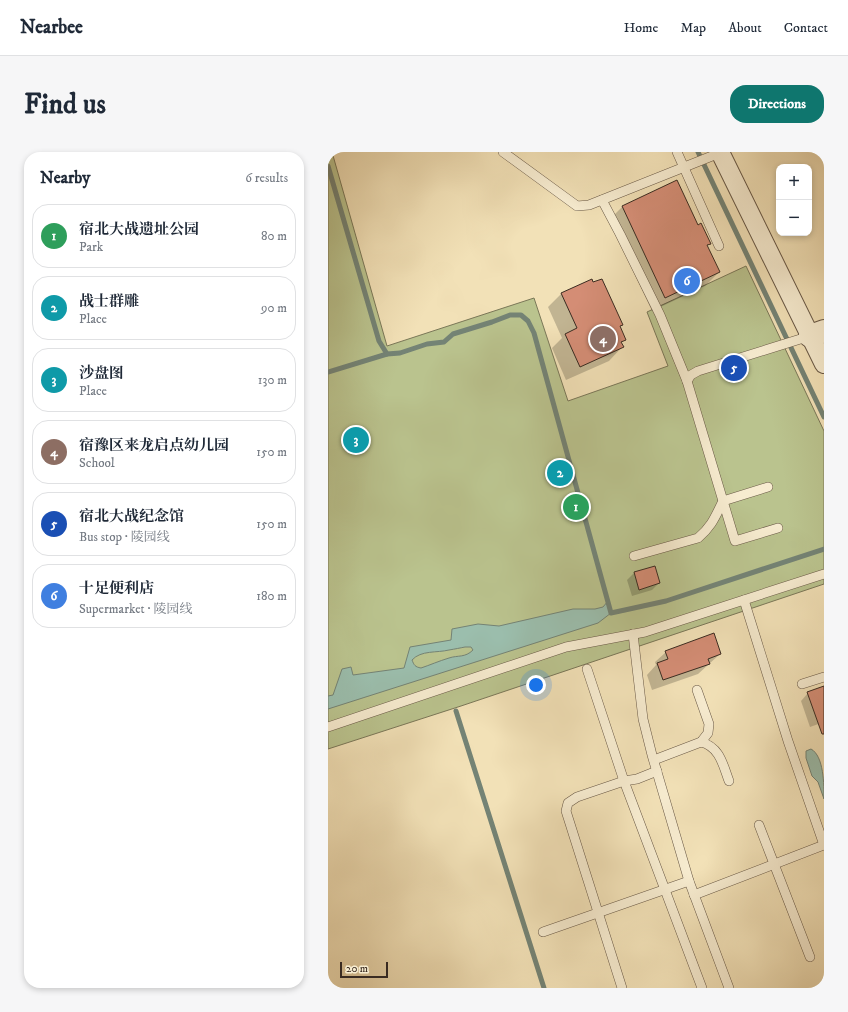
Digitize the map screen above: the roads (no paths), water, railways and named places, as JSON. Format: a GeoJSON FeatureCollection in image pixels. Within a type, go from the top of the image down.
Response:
{"type":"FeatureCollection","features":[{"type":"Feature","properties":{"kind":"street"},"geometry":{"type":"LineString","coordinates":[[718,154],[824,364]]}},
{"type":"Feature","properties":{"kind":"lane"},"geometry":{"type":"LineString","coordinates":[[503,152],[577,206],[589,205],[718,154]]}},
{"type":"Feature","properties":{"kind":"lane"},"geometry":{"type":"LineString","coordinates":[[677,152],[719,246]]}},
{"type":"Feature","properties":{"kind":"lane"},"geometry":{"type":"LineString","coordinates":[[602,200],[660,315],[687,381],[735,541],[778,528]]}},
{"type":"Feature","properties":{"kind":"lane"},"geometry":{"type":"LineString","coordinates":[[687,381],[691,375],[698,372],[810,336]]}},
{"type":"Feature","properties":{"kind":"lane"},"geometry":{"type":"LineString","coordinates":[[634,556],[698,538],[712,523],[723,501],[768,487]]}},
{"type":"Feature","properties":{"kind":"lane"},"geometry":{"type":"LineString","coordinates":[[328,727],[566,647],[645,632],[824,574]]}},
{"type":"Feature","properties":{"kind":"lane"},"geometry":{"type":"LineString","coordinates":[[694,895],[824,845],[788,741],[744,600]]}},
{"type":"Feature","properties":{"kind":"lane"},"geometry":{"type":"LineString","coordinates":[[634,634],[643,719],[654,760],[689,881],[729,988]]}},
{"type":"Feature","properties":{"kind":"lane"},"geometry":{"type":"LineString","coordinates":[[587,669],[624,781],[702,988]]}},
{"type":"Feature","properties":{"kind":"lane"},"geometry":{"type":"LineString","coordinates":[[802,684],[824,677]]}},
{"type":"Feature","properties":{"kind":"lane"},"geometry":{"type":"LineString","coordinates":[[654,760],[700,742],[708,733],[709,724],[697,690]]}},
{"type":"Feature","properties":{"kind":"lane"},"geometry":{"type":"LineString","coordinates":[[700,742],[708,744],[719,755],[729,781]]}},
{"type":"Feature","properties":{"kind":"lane"},"geometry":{"type":"LineString","coordinates":[[622,988],[566,811],[568,803],[577,797],[624,781],[637,779],[657,771]]}},
{"type":"Feature","properties":{"kind":"lane"},"geometry":{"type":"LineString","coordinates":[[759,825],[810,957]]}},
{"type":"Feature","properties":{"kind":"lane"},"geometry":{"type":"LineString","coordinates":[[543,932],[689,881]]}},
{"type":"Feature","properties":{"kind":"waterway"},"geometry":{"type":"LineString","coordinates":[[698,152],[824,417]]}},
{"type":"Feature","properties":{"kind":"waterway"},"geometry":{"type":"LineString","coordinates":[[328,166],[379,341],[387,354],[400,353],[427,344],[444,342],[453,334],[510,315],[521,315],[528,321],[534,333],[611,613],[666,601],[824,549]]}},
{"type":"Feature","properties":{"kind":"waterway"},"geometry":{"type":"LineString","coordinates":[[328,372],[387,354]]}},
{"type":"Feature","properties":{"kind":"waterway"},"geometry":{"type":"LineString","coordinates":[[456,711],[544,988]]}},
{"type":"Feature","properties":{"kind":"place","name":"十足便利店"},"geometry":{"type":"Point","coordinates":[687,281]}},
{"type":"Feature","properties":{"kind":"place","name":"宿豫区来龙启点幼儿园"},"geometry":{"type":"Point","coordinates":[603,339]}},
{"type":"Feature","properties":{"kind":"place","name":"宿北大战纪念馆"},"geometry":{"type":"Point","coordinates":[734,368]}},
{"type":"Feature","properties":{"kind":"place","name":"沙盘图"},"geometry":{"type":"Point","coordinates":[356,440]}},
{"type":"Feature","properties":{"kind":"place","name":"战士群雕"},"geometry":{"type":"Point","coordinates":[560,473]}},
{"type":"Feature","properties":{"kind":"place","name":"宿北大战遗址公园"},"geometry":{"type":"Point","coordinates":[576,507]}}]}
